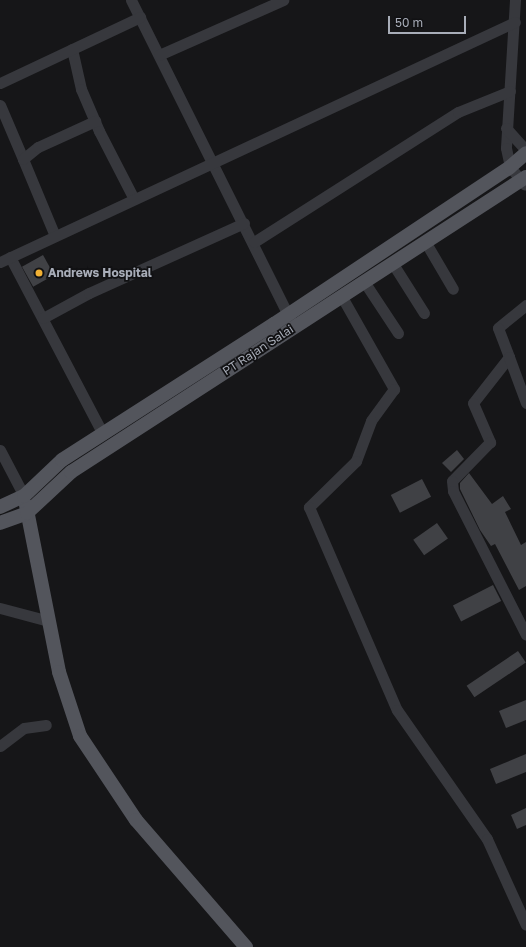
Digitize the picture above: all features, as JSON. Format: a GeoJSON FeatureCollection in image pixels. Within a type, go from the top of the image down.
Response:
{"type":"FeatureCollection","features":[{"type":"Feature","properties":{"kind":"main road","name":"PT Rajan Salai"},"geometry":{"type":"LineString","coordinates":[[0,523],[27,513],[71,472],[175,396],[291,321],[510,167],[526,152]]}},
{"type":"Feature","properties":{"kind":"main road","name":"PT Rajan Salai"},"geometry":{"type":"LineString","coordinates":[[291,321],[342,297],[524,182]]}},
{"type":"Feature","properties":{"kind":"main road","name":"PT Rajan Salai"},"geometry":{"type":"LineString","coordinates":[[0,507],[24,496],[62,460],[103,434],[175,396]]}},
{"type":"Feature","properties":{"kind":"main road"},"geometry":{"type":"LineString","coordinates":[[24,496],[59,672],[80,736],[136,820],[246,947]]}},
{"type":"Feature","properties":{"kind":"street"},"geometry":{"type":"LineString","coordinates":[[131,0],[254,242],[291,321]]}},
{"type":"Feature","properties":{"kind":"street"},"geometry":{"type":"LineString","coordinates":[[159,56],[283,0]]}},
{"type":"Feature","properties":{"kind":"street"},"geometry":{"type":"LineString","coordinates":[[515,0],[510,91],[506,128],[510,167],[524,182]]}},
{"type":"Feature","properties":{"kind":"street"},"geometry":{"type":"LineString","coordinates":[[0,83],[140,17]]}},
{"type":"Feature","properties":{"kind":"street"},"geometry":{"type":"LineString","coordinates":[[0,262],[514,22]]}},
{"type":"Feature","properties":{"kind":"street"},"geometry":{"type":"LineString","coordinates":[[72,49],[81,90],[134,199]]}},
{"type":"Feature","properties":{"kind":"street"},"geometry":{"type":"LineString","coordinates":[[254,242],[458,112],[510,91]]}},
{"type":"Feature","properties":{"kind":"street"},"geometry":{"type":"LineString","coordinates":[[0,105],[55,236]]}},
{"type":"Feature","properties":{"kind":"street"},"geometry":{"type":"LineString","coordinates":[[23,159],[38,147],[95,121]]}},
{"type":"Feature","properties":{"kind":"street"},"geometry":{"type":"LineString","coordinates":[[506,128],[526,152]]}},
{"type":"Feature","properties":{"kind":"street"},"geometry":{"type":"LineString","coordinates":[[42,318],[89,293],[244,224]]}},
{"type":"Feature","properties":{"kind":"street"},"geometry":{"type":"LineString","coordinates":[[426,243],[453,289]]}},
{"type":"Feature","properties":{"kind":"street"},"geometry":{"type":"LineString","coordinates":[[10,257],[103,434]]}},
{"type":"Feature","properties":{"kind":"street"},"geometry":{"type":"LineString","coordinates":[[393,264],[424,313]]}},
{"type":"Feature","properties":{"kind":"street"},"geometry":{"type":"LineString","coordinates":[[365,283],[398,333]]}},
{"type":"Feature","properties":{"kind":"street"},"geometry":{"type":"LineString","coordinates":[[342,297],[394,389],[371,421],[356,461],[309,507],[397,710],[487,839],[526,925]]}},
{"type":"Feature","properties":{"kind":"street"},"geometry":{"type":"LineString","coordinates":[[526,304],[498,328],[526,404]]}},
{"type":"Feature","properties":{"kind":"street"},"geometry":{"type":"LineString","coordinates":[[509,357],[473,403],[490,442],[452,481],[453,491],[526,635]]}},
{"type":"Feature","properties":{"kind":"street"},"geometry":{"type":"LineString","coordinates":[[0,450],[24,496]]}},
{"type":"Feature","properties":{"kind":"street"},"geometry":{"type":"LineString","coordinates":[[0,608],[49,621]]}},
{"type":"Feature","properties":{"kind":"street"},"geometry":{"type":"LineString","coordinates":[[0,746],[24,728],[46,724]]}},
{"type":"Feature","properties":{"kind":"building"},"geometry":{"type":"Polygon","coordinates":[[[43,255],[54,275],[33,287],[22,267],[43,255]]]}},
{"type":"Feature","properties":{"kind":"building"},"geometry":{"type":"Polygon","coordinates":[[[457,450],[464,459],[451,472],[442,463],[457,450]]]}},
{"type":"Feature","properties":{"kind":"building"},"geometry":{"type":"Polygon","coordinates":[[[469,473],[492,504],[503,496],[511,509],[505,512],[521,545],[526,542],[526,586],[519,590],[495,544],[491,546],[480,530],[460,489],[460,483],[469,473]]]}},
{"type":"Feature","properties":{"kind":"building"},"geometry":{"type":"Polygon","coordinates":[[[422,479],[431,497],[400,513],[391,495],[422,479]]]}},
{"type":"Feature","properties":{"kind":"building"},"geometry":{"type":"Polygon","coordinates":[[[437,523],[448,539],[424,555],[413,540],[437,523]]]}},
{"type":"Feature","properties":{"kind":"building"},"geometry":{"type":"Polygon","coordinates":[[[493,585],[501,601],[461,621],[453,605],[493,585]]]}},
{"type":"Feature","properties":{"kind":"building"},"geometry":{"type":"Polygon","coordinates":[[[518,651],[526,663],[474,697],[467,686],[518,651]]]}},
{"type":"Feature","properties":{"kind":"building"},"geometry":{"type":"Polygon","coordinates":[[[526,700],[526,720],[506,728],[499,711],[526,700]]]}},
{"type":"Feature","properties":{"kind":"building"},"geometry":{"type":"Polygon","coordinates":[[[526,754],[526,772],[496,784],[490,769],[526,754]]]}},
{"type":"Feature","properties":{"kind":"building"},"geometry":{"type":"Polygon","coordinates":[[[526,808],[526,825],[517,829],[511,815],[526,808]]]}},
{"type":"Feature","properties":{"kind":"place","name":"Andrews Hospital"},"geometry":{"type":"Point","coordinates":[39,273]}}]}
